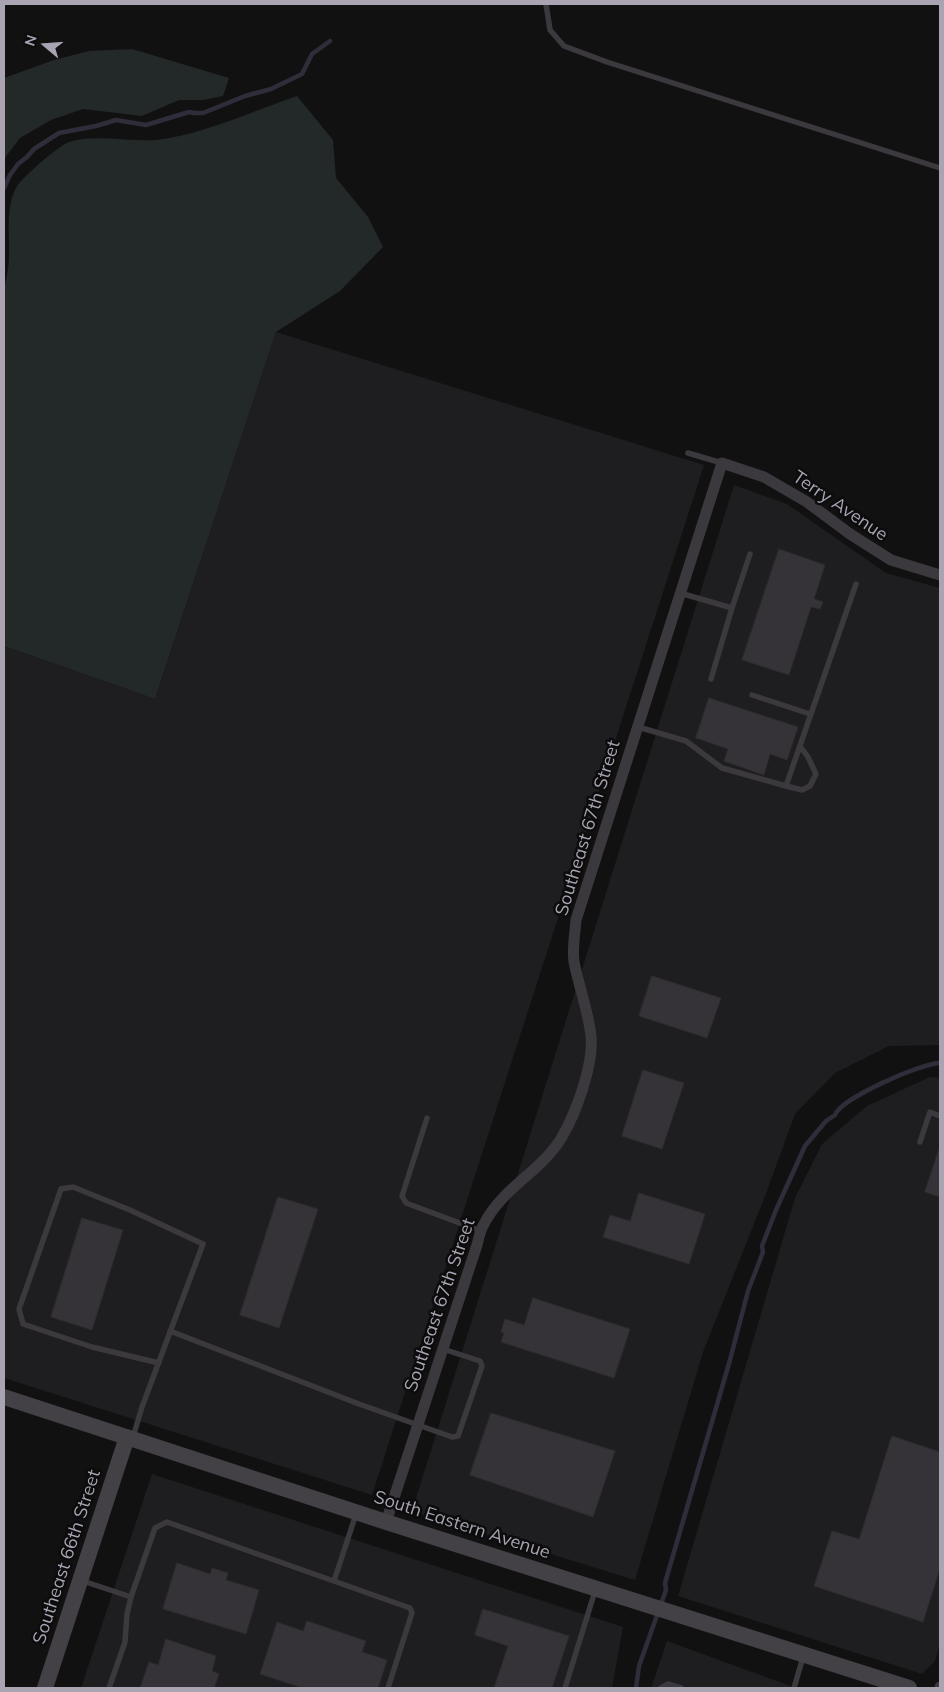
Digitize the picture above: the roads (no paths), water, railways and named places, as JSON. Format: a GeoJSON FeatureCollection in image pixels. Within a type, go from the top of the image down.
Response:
{"type":"FeatureCollection","features":[{"type":"Feature","properties":{"kind":"main road","name":"South Eastern Avenue"},"geometry":{"type":"LineString","coordinates":[[4,1397],[386,1522],[909,1688]]}},
{"type":"Feature","properties":{"kind":"main road","name":"Southeast 66th Street"},"geometry":{"type":"LineString","coordinates":[[45,1688],[130,1438]]}},
{"type":"Feature","properties":{"kind":"street","name":"Terry Avenue"},"geometry":{"type":"LineString","coordinates":[[722,463],[764,477],[773,482],[807,502],[850,534],[891,560],[940,575]]}},
{"type":"Feature","properties":{"kind":"street","name":"Southeast 67th Street"},"geometry":{"type":"LineString","coordinates":[[386,1522],[482,1225],[505,1194],[544,1160],[562,1138],[573,1116],[590,1063],[591,1038],[574,960],[576,920],[722,463]]}},
{"type":"Feature","properties":{"kind":"lane"},"geometry":{"type":"LineString","coordinates":[[546,4],[550,30],[564,46],[607,62],[940,168]]}},
{"type":"Feature","properties":{"kind":"lane"},"geometry":{"type":"LineString","coordinates":[[688,453],[722,463]]}},
{"type":"Feature","properties":{"kind":"lane"},"geometry":{"type":"LineString","coordinates":[[711,679],[750,554]]}},
{"type":"Feature","properties":{"kind":"lane"},"geometry":{"type":"LineString","coordinates":[[786,786],[856,584]]}},
{"type":"Feature","properties":{"kind":"lane"},"geometry":{"type":"LineString","coordinates":[[680,593],[732,608]]}},
{"type":"Feature","properties":{"kind":"lane"},"geometry":{"type":"LineString","coordinates":[[752,695],[810,714]]}},
{"type":"Feature","properties":{"kind":"lane"},"geometry":{"type":"LineString","coordinates":[[638,727],[686,741],[722,768],[802,790],[810,786],[816,774],[800,746]]}},
{"type":"Feature","properties":{"kind":"lane"},"geometry":{"type":"LineString","coordinates":[[920,1142],[930,1112],[940,1116]]}},
{"type":"Feature","properties":{"kind":"lane"},"geometry":{"type":"LineString","coordinates":[[427,1118],[402,1196],[406,1203],[481,1231]]}},
{"type":"Feature","properties":{"kind":"lane"},"geometry":{"type":"LineString","coordinates":[[130,1438],[170,1331],[202,1244],[130,1210],[73,1188],[61,1189],[18,1309],[23,1324],[92,1347],[158,1363]]}},
{"type":"Feature","properties":{"kind":"lane"},"geometry":{"type":"LineString","coordinates":[[170,1331],[452,1437],[458,1436],[482,1366],[480,1361],[443,1349]]}},
{"type":"Feature","properties":{"kind":"lane"},"geometry":{"type":"LineString","coordinates":[[334,1581],[357,1512]]}},
{"type":"Feature","properties":{"kind":"lane"},"geometry":{"type":"LineString","coordinates":[[109,1688],[125,1642],[127,1614],[131,1597],[155,1528],[167,1522],[410,1608],[412,1613],[388,1688]]}},
{"type":"Feature","properties":{"kind":"lane"},"geometry":{"type":"LineString","coordinates":[[80,1581],[131,1597]]}},
{"type":"Feature","properties":{"kind":"lane"},"geometry":{"type":"LineString","coordinates":[[565,1688],[596,1588]]}},
{"type":"Feature","properties":{"kind":"lane"},"geometry":{"type":"LineString","coordinates":[[794,1688],[804,1655]]}},
{"type":"Feature","properties":{"kind":"lane"},"geometry":{"type":"LineString","coordinates":[[661,1688],[668,1684],[681,1688]]}},
{"type":"Feature","properties":{"kind":"waterway"},"geometry":{"type":"LineString","coordinates":[[4,188],[18,164],[34,149],[59,133],[116,120],[146,125],[189,112],[203,113],[245,96],[271,89],[302,74],[312,54],[330,41]]}},
{"type":"Feature","properties":{"kind":"waterway"},"geometry":{"type":"LineString","coordinates":[[636,1688],[639,1666],[666,1590],[665,1583],[730,1360],[748,1291],[763,1252],[762,1246],[805,1146],[826,1121],[851,1100],[900,1075],[940,1063]]}}]}
